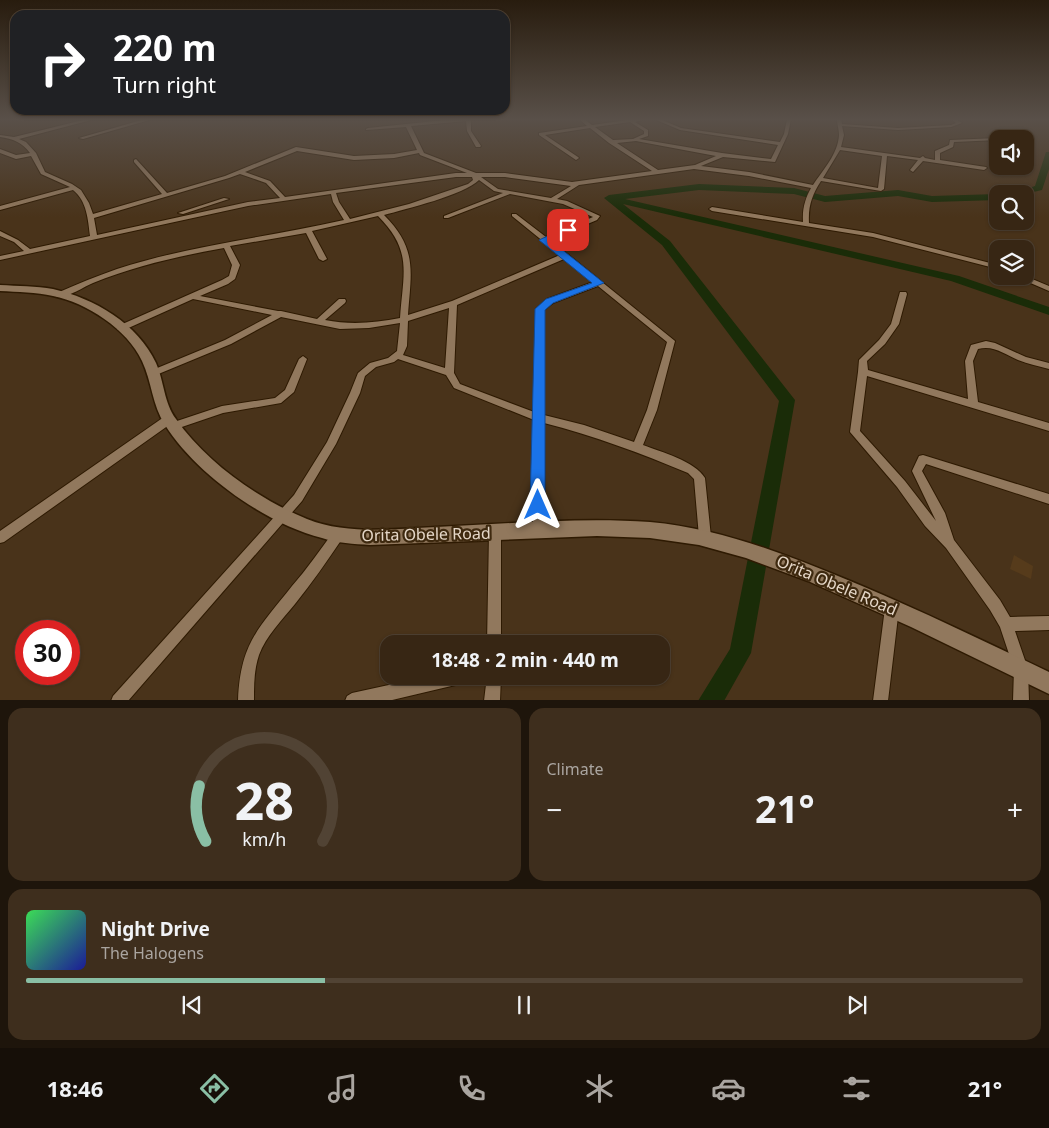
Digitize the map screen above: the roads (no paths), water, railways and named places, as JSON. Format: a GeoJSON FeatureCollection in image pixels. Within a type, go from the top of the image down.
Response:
{"type":"FeatureCollection","features":[{"type":"Feature","properties":{"kind":"main road","name":"Orita Obele Road"},"geometry":{"type":"LineString","coordinates":[[0,288],[60,294],[85,304],[121,328],[139,344],[153,373],[157,393],[171,423],[189,445],[217,470],[283,516],[308,527],[338,535],[396,537],[539,530],[648,530],[705,537],[758,552],[892,608],[1049,683]]}},
{"type":"Feature","properties":{"kind":"street"},"geometry":{"type":"LineString","coordinates":[[2,152],[16,157],[34,154],[43,173],[74,188],[86,201],[91,217],[94,238]]}},
{"type":"Feature","properties":{"kind":"street"},"geometry":{"type":"LineString","coordinates":[[91,217],[241,172],[290,152]]}},
{"type":"Feature","properties":{"kind":"street"},"geometry":{"type":"LineString","coordinates":[[313,152],[354,158],[394,156],[416,152]]}},
{"type":"Feature","properties":{"kind":"street"},"geometry":{"type":"LineString","coordinates":[[420,152],[435,161],[475,175],[493,189],[553,199],[578,206],[594,214],[597,218],[544,240]]}},
{"type":"Feature","properties":{"kind":"street"},"geometry":{"type":"LineString","coordinates":[[567,152],[576,158]]}},
{"type":"Feature","properties":{"kind":"street"},"geometry":{"type":"LineString","coordinates":[[626,152],[657,172]]}},
{"type":"Feature","properties":{"kind":"street"},"geometry":{"type":"LineString","coordinates":[[703,152],[773,161],[778,152]]}},
{"type":"Feature","properties":{"kind":"street"},"geometry":{"type":"LineString","coordinates":[[806,224],[806,198],[837,152]]}},
{"type":"Feature","properties":{"kind":"street"},"geometry":{"type":"LineString","coordinates":[[867,152],[938,160],[984,168]]}},
{"type":"Feature","properties":{"kind":"street"},"geometry":{"type":"LineString","coordinates":[[938,152],[938,160]]}},
{"type":"Feature","properties":{"kind":"street"},"geometry":{"type":"LineString","coordinates":[[820,178],[879,190],[882,189],[885,154]]}},
{"type":"Feature","properties":{"kind":"street"},"geometry":{"type":"LineString","coordinates":[[0,157],[11,155]]}},
{"type":"Feature","properties":{"kind":"street"},"geometry":{"type":"LineString","coordinates":[[694,167],[722,155]]}},
{"type":"Feature","properties":{"kind":"street"},"geometry":{"type":"LineString","coordinates":[[913,170],[922,158]]}},
{"type":"Feature","properties":{"kind":"street"},"geometry":{"type":"LineString","coordinates":[[136,161],[166,195]]}},
{"type":"Feature","properties":{"kind":"street"},"geometry":{"type":"LineString","coordinates":[[0,258],[248,204],[394,185],[443,176],[475,175],[577,184],[694,167],[749,174],[814,188]]}},
{"type":"Feature","properties":{"kind":"street"},"geometry":{"type":"LineString","coordinates":[[241,172],[268,182],[284,199]]}},
{"type":"Feature","properties":{"kind":"street"},"geometry":{"type":"LineString","coordinates":[[60,294],[106,274],[226,245],[380,214],[470,185],[476,180],[475,175]]}},
{"type":"Feature","properties":{"kind":"street"},"geometry":{"type":"LineString","coordinates":[[553,199],[577,184]]}},
{"type":"Feature","properties":{"kind":"street"},"geometry":{"type":"LineString","coordinates":[[0,208],[74,188]]}},
{"type":"Feature","properties":{"kind":"street"},"geometry":{"type":"LineString","coordinates":[[333,192],[348,221]]}},
{"type":"Feature","properties":{"kind":"street"},"geometry":{"type":"LineString","coordinates":[[446,217],[508,193]]}},
{"type":"Feature","properties":{"kind":"street"},"geometry":{"type":"LineString","coordinates":[[126,231],[226,199]]}},
{"type":"Feature","properties":{"kind":"street"},"geometry":{"type":"LineString","coordinates":[[712,209],[873,235],[989,265]]}},
{"type":"Feature","properties":{"kind":"street"},"geometry":{"type":"LineString","coordinates":[[118,700],[283,516],[309,482],[331,444],[361,375],[373,365],[392,360],[398,356],[404,338],[407,278],[405,246],[398,232],[380,214]]}},
{"type":"Feature","properties":{"kind":"street"},"geometry":{"type":"LineString","coordinates":[[514,216],[671,341],[652,410],[637,448]]}},
{"type":"Feature","properties":{"kind":"street"},"geometry":{"type":"LineString","coordinates":[[308,230],[323,259]]}},
{"type":"Feature","properties":{"kind":"street"},"geometry":{"type":"LineString","coordinates":[[0,233],[16,241],[28,251]]}},
{"type":"Feature","properties":{"kind":"street"},"geometry":{"type":"LineString","coordinates":[[121,328],[195,297],[232,277],[236,265],[226,245]]}},
{"type":"Feature","properties":{"kind":"street"},"geometry":{"type":"LineString","coordinates":[[195,297],[352,327],[405,318],[453,305],[514,276],[564,256]]}},
{"type":"Feature","properties":{"kind":"street"},"geometry":{"type":"LineString","coordinates":[[539,530],[540,309],[550,301],[599,283]]}},
{"type":"Feature","properties":{"kind":"street"},"geometry":{"type":"LineString","coordinates":[[1034,283],[1049,290]]}},
{"type":"Feature","properties":{"kind":"street"},"geometry":{"type":"LineString","coordinates":[[903,294],[895,324],[882,342],[863,360],[855,432],[901,484],[929,522],[950,544],[995,605],[1006,624],[1021,669],[1021,700]]}},
{"type":"Feature","properties":{"kind":"street"},"geometry":{"type":"LineString","coordinates":[[318,322],[342,301]]}},
{"type":"Feature","properties":{"kind":"street"},"geometry":{"type":"LineString","coordinates":[[453,305],[449,373],[453,382],[464,389],[539,418],[584,429],[692,470],[697,474],[702,499],[705,537]]}},
{"type":"Feature","properties":{"kind":"street"},"geometry":{"type":"LineString","coordinates":[[153,373],[228,342],[281,313]]}},
{"type":"Feature","properties":{"kind":"street"},"geometry":{"type":"LineString","coordinates":[[973,405],[969,361],[974,347],[986,344],[1049,366]]}},
{"type":"Feature","properties":{"kind":"street"},"geometry":{"type":"LineString","coordinates":[[398,356],[449,373]]}},
{"type":"Feature","properties":{"kind":"street"},"geometry":{"type":"LineString","coordinates":[[0,538],[171,423],[222,410],[278,401],[289,392],[304,359]]}},
{"type":"Feature","properties":{"kind":"street"},"geometry":{"type":"LineString","coordinates":[[863,372],[1049,427]]}},
{"type":"Feature","properties":{"kind":"street"},"geometry":{"type":"LineString","coordinates":[[950,544],[939,513],[917,471],[924,459],[1049,499]]}},
{"type":"Feature","properties":{"kind":"street"},"geometry":{"type":"LineString","coordinates":[[494,635],[495,533]]}},
{"type":"Feature","properties":{"kind":"street"},"geometry":{"type":"LineString","coordinates":[[246,700],[245,681],[255,643],[301,586],[338,535]]}},
{"type":"Feature","properties":{"kind":"street"},"geometry":{"type":"LineString","coordinates":[[880,700],[892,608]]}},
{"type":"Feature","properties":{"kind":"street"},"geometry":{"type":"LineString","coordinates":[[1006,624],[1049,623]]}},
{"type":"Feature","properties":{"kind":"street"},"geometry":{"type":"LineString","coordinates":[[352,700],[422,685]]}},
{"type":"Feature","properties":{"kind":"street"},"geometry":{"type":"LineString","coordinates":[[492,700],[493,685]]}},
{"type":"Feature","properties":{"kind":"waterway"},"geometry":{"type":"LineString","coordinates":[[1034,189],[1039,188],[1049,154]]}},
{"type":"Feature","properties":{"kind":"waterway"},"geometry":{"type":"LineString","coordinates":[[711,700],[740,653],[787,400],[666,243],[609,198],[699,187],[794,191],[825,199],[898,193],[932,199],[989,197]]}},
{"type":"Feature","properties":{"kind":"waterway"},"geometry":{"type":"LineString","coordinates":[[622,201],[955,278],[1049,311]]}}]}
